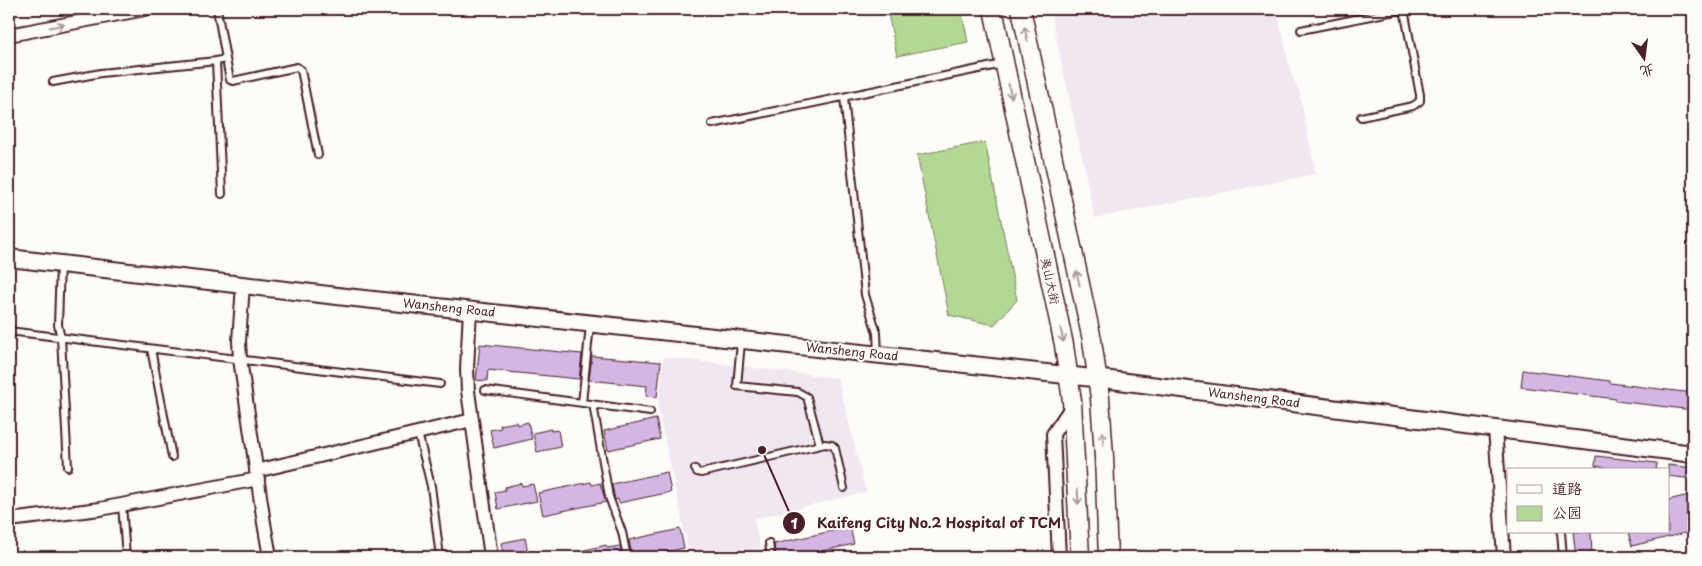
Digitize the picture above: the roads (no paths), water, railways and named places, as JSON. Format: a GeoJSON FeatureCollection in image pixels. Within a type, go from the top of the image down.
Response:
{"type":"FeatureCollection","features":[{"type":"Feature","properties":{"kind":"main road","name":"夷山大街"},"geometry":{"type":"LineString","coordinates":[[993,9],[1064,345],[1072,406],[1080,557]]}},
{"type":"Feature","properties":{"kind":"main road"},"geometry":{"type":"LineString","coordinates":[[1021,9],[1092,340],[1104,457],[1108,557]]}},
{"type":"Feature","properties":{"kind":"street"},"geometry":{"type":"LineString","coordinates":[[9,35],[146,9]]}},
{"type":"Feature","properties":{"kind":"street","name":"Wansheng Road"},"geometry":{"type":"LineString","coordinates":[[9,258],[590,324],[1097,378],[1693,454]]}},
{"type":"Feature","properties":{"kind":"street"},"geometry":{"type":"LineString","coordinates":[[242,285],[240,359],[270,557]]}},
{"type":"Feature","properties":{"kind":"street"},"geometry":{"type":"LineString","coordinates":[[470,310],[467,369],[491,557]]}},
{"type":"Feature","properties":{"kind":"street"},"geometry":{"type":"LineString","coordinates":[[1059,557],[1053,434],[1072,406]]}},
{"type":"Feature","properties":{"kind":"street"},"geometry":{"type":"LineString","coordinates":[[9,520],[122,505],[257,475],[418,432],[472,420]]}},
{"type":"Feature","properties":{"kind":"street"},"geometry":{"type":"LineString","coordinates":[[1495,428],[1504,557]]}},
{"type":"Feature","properties":{"kind":"lane"},"geometry":{"type":"LineString","coordinates":[[217,9],[230,80],[233,81],[297,67],[301,70],[318,155]]}},
{"type":"Feature","properties":{"kind":"lane"},"geometry":{"type":"LineString","coordinates":[[1301,30],[1404,9],[1420,101],[1413,106],[1361,117]]}},
{"type":"Feature","properties":{"kind":"lane"},"geometry":{"type":"LineString","coordinates":[[53,82],[101,73],[226,59]]}},
{"type":"Feature","properties":{"kind":"lane"},"geometry":{"type":"LineString","coordinates":[[216,61],[222,194]]}},
{"type":"Feature","properties":{"kind":"lane"},"geometry":{"type":"LineString","coordinates":[[712,124],[1004,64]]}},
{"type":"Feature","properties":{"kind":"lane"},"geometry":{"type":"LineString","coordinates":[[844,97],[865,295],[877,333],[878,355]]}},
{"type":"Feature","properties":{"kind":"lane"},"geometry":{"type":"LineString","coordinates":[[60,264],[58,325],[68,467]]}},
{"type":"Feature","properties":{"kind":"lane"},"geometry":{"type":"LineString","coordinates":[[582,403],[590,324]]}},
{"type":"Feature","properties":{"kind":"lane"},"geometry":{"type":"LineString","coordinates":[[9,331],[440,384]]}},
{"type":"Feature","properties":{"kind":"lane"},"geometry":{"type":"LineString","coordinates":[[742,340],[737,386],[798,392],[807,397],[820,445]]}},
{"type":"Feature","properties":{"kind":"lane"},"geometry":{"type":"LineString","coordinates":[[151,349],[172,458]]}},
{"type":"Feature","properties":{"kind":"lane"},"geometry":{"type":"LineString","coordinates":[[485,390],[650,412]]}},
{"type":"Feature","properties":{"kind":"lane"},"geometry":{"type":"LineString","coordinates":[[593,404],[609,497],[622,532],[626,557]]}},
{"type":"Feature","properties":{"kind":"lane"},"geometry":{"type":"LineString","coordinates":[[418,432],[430,486],[440,557]]}},
{"type":"Feature","properties":{"kind":"lane"},"geometry":{"type":"LineString","coordinates":[[694,469],[696,472],[701,473],[826,444],[832,445],[834,448],[844,488]]}},
{"type":"Feature","properties":{"kind":"lane"},"geometry":{"type":"LineString","coordinates":[[122,505],[126,557]]}},
{"type":"Feature","properties":{"kind":"lane"},"geometry":{"type":"LineString","coordinates":[[1561,534],[1563,557]]}},
{"type":"Feature","properties":{"kind":"lane"},"geometry":{"type":"LineString","coordinates":[[769,543],[772,557]]}},
{"type":"Feature","properties":{"kind":"place","name":"Kaifeng City No.2 Hospital of TCM"},"geometry":{"type":"Point","coordinates":[762,450]}}]}
